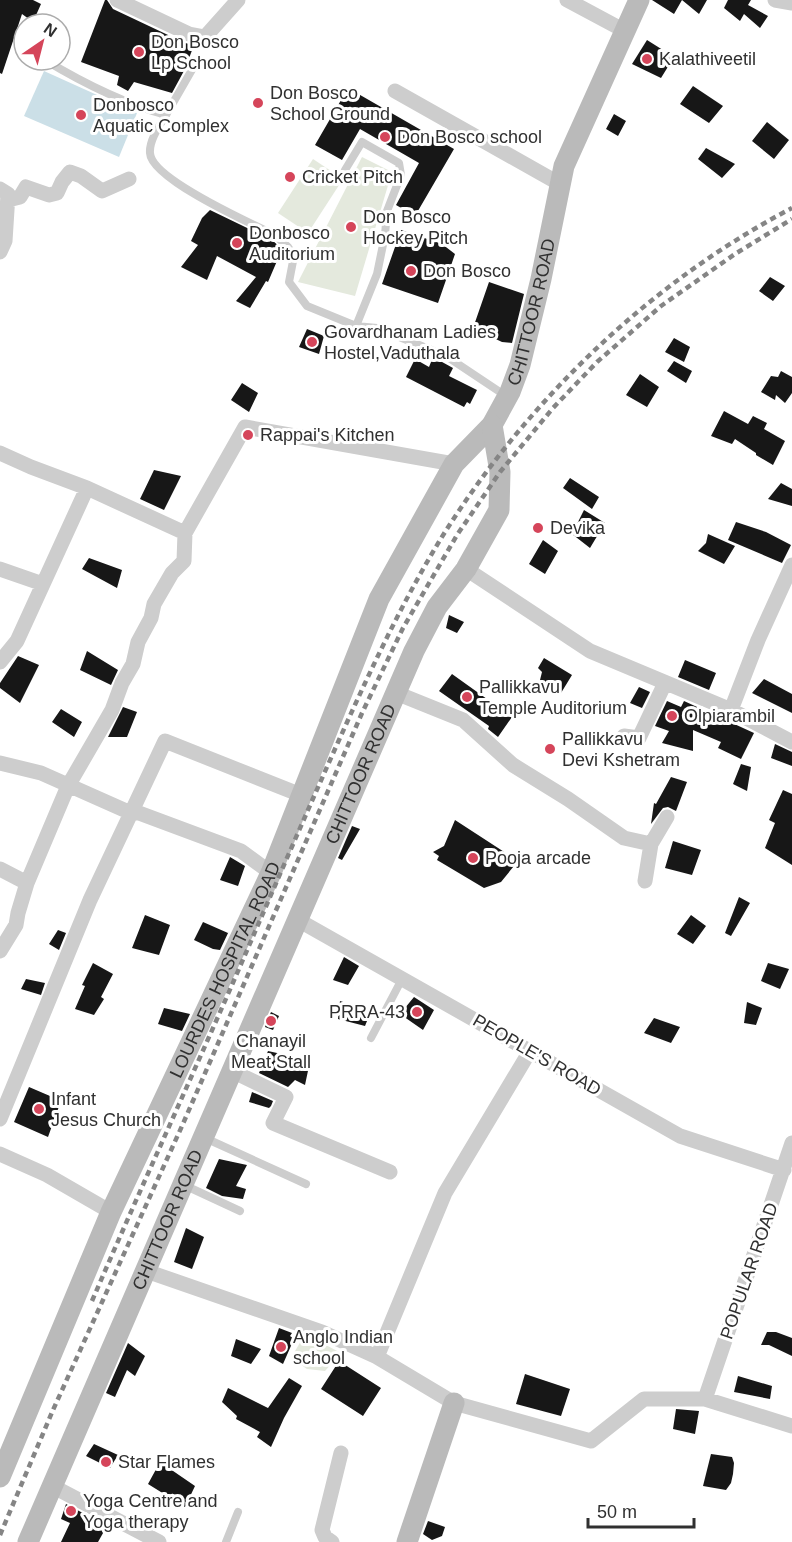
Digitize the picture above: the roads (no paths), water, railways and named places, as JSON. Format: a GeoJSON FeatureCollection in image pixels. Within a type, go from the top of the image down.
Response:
{"type":"FeatureCollection","features":[{"type":"Feature","properties":{"kind":"main road","name":"CHITTOOR ROAD"},"geometry":{"type":"LineString","coordinates":[[28,1542],[414,651],[437,606],[466,569],[500,510],[501,472],[492,425],[507,397],[523,354],[564,166],[639,0]]}},
{"type":"Feature","properties":{"kind":"main road","name":"LOURDES HOSPITAL ROAD"},"geometry":{"type":"LineString","coordinates":[[0,1477],[111,1212],[271,873],[380,599],[454,465],[492,425]]}},
{"type":"Feature","properties":{"kind":"main road"},"geometry":{"type":"LineString","coordinates":[[407,1542],[454,1403]]}},
{"type":"Feature","properties":{"kind":"street"},"geometry":{"type":"LineString","coordinates":[[117,0],[189,34],[205,37],[238,0]]}},
{"type":"Feature","properties":{"kind":"street"},"geometry":{"type":"LineString","coordinates":[[567,0],[625,31]]}},
{"type":"Feature","properties":{"kind":"street"},"geometry":{"type":"LineString","coordinates":[[775,0],[792,3]]}},
{"type":"Feature","properties":{"kind":"street"},"geometry":{"type":"LineString","coordinates":[[395,91],[560,184]]}},
{"type":"Feature","properties":{"kind":"street"},"geometry":{"type":"LineString","coordinates":[[0,252],[5,241],[4,195],[20,197],[26,187],[49,195],[57,193],[70,171],[102,191],[129,179]]}},
{"type":"Feature","properties":{"kind":"street"},"geometry":{"type":"LineString","coordinates":[[0,951],[16,925],[27,883],[68,786],[112,710],[122,683],[133,664],[138,642],[151,618],[154,604],[172,573],[184,561],[186,533],[245,427],[454,465]]}},
{"type":"Feature","properties":{"kind":"street"},"geometry":{"type":"LineString","coordinates":[[0,453],[87,488],[186,533]]}},
{"type":"Feature","properties":{"kind":"street"},"geometry":{"type":"LineString","coordinates":[[0,662],[17,641],[87,488]]}},
{"type":"Feature","properties":{"kind":"street"},"geometry":{"type":"LineString","coordinates":[[731,710],[758,640],[792,565]]}},
{"type":"Feature","properties":{"kind":"street"},"geometry":{"type":"LineString","coordinates":[[0,569],[43,584]]}},
{"type":"Feature","properties":{"kind":"street"},"geometry":{"type":"LineString","coordinates":[[466,569],[590,651],[731,710],[792,742]]}},
{"type":"Feature","properties":{"kind":"street"},"geometry":{"type":"LineString","coordinates":[[624,736],[639,738],[665,683]]}},
{"type":"Feature","properties":{"kind":"street"},"geometry":{"type":"LineString","coordinates":[[396,693],[463,720],[513,765],[568,799],[624,838],[651,844]]}},
{"type":"Feature","properties":{"kind":"street"},"geometry":{"type":"LineString","coordinates":[[0,1119],[90,900],[165,741],[301,795]]}},
{"type":"Feature","properties":{"kind":"street"},"geometry":{"type":"LineString","coordinates":[[0,763],[41,773],[131,813],[148,816],[242,851],[271,873]]}},
{"type":"Feature","properties":{"kind":"street"},"geometry":{"type":"LineString","coordinates":[[645,881],[651,844],[667,817]]}},
{"type":"Feature","properties":{"kind":"street"},"geometry":{"type":"LineString","coordinates":[[0,869],[27,883]]}},
{"type":"Feature","properties":{"kind":"street","name":"PEOPLE'S ROAD"},"geometry":{"type":"LineString","coordinates":[[298,921],[680,1136],[784,1170]]}},
{"type":"Feature","properties":{"kind":"street"},"geometry":{"type":"LineString","coordinates":[[377,1358],[445,1192],[530,1051]]}},
{"type":"Feature","properties":{"kind":"street"},"geometry":{"type":"LineString","coordinates":[[232,1071],[285,1097],[273,1123],[390,1172]]}},
{"type":"Feature","properties":{"kind":"street","name":"POPULAR ROAD"},"geometry":{"type":"LineString","coordinates":[[705,1399],[792,1143]]}},
{"type":"Feature","properties":{"kind":"street"},"geometry":{"type":"LineString","coordinates":[[0,1154],[47,1175],[111,1212]]}},
{"type":"Feature","properties":{"kind":"street"},"geometry":{"type":"LineString","coordinates":[[146,1271],[322,1332],[377,1358],[454,1403],[591,1440],[644,1399],[705,1399],[792,1426]]}},
{"type":"Feature","properties":{"kind":"street"},"geometry":{"type":"LineString","coordinates":[[332,1542],[324,1537],[322,1530],[341,1453]]}},
{"type":"Feature","properties":{"kind":"street"},"geometry":{"type":"LineString","coordinates":[[52,1486],[159,1542]]}},
{"type":"Feature","properties":{"kind":"lane"},"geometry":{"type":"LineString","coordinates":[[197,61],[153,139],[150,153],[154,165],[170,179],[194,194],[275,236],[288,247],[294,256],[289,282],[307,306],[356,326],[377,328],[449,358],[507,397]]}},
{"type":"Feature","properties":{"kind":"lane"},"geometry":{"type":"LineString","coordinates":[[66,72],[98,90],[166,115]]}},
{"type":"Feature","properties":{"kind":"lane"},"geometry":{"type":"LineString","coordinates":[[345,170],[362,142],[399,163],[401,175],[387,211],[377,274],[356,326]]}},
{"type":"Feature","properties":{"kind":"lane"},"geometry":{"type":"LineString","coordinates":[[371,1038],[402,979]]}},
{"type":"Feature","properties":{"kind":"lane"},"geometry":{"type":"LineString","coordinates":[[204,1137],[306,1184]]}},
{"type":"Feature","properties":{"kind":"lane"},"geometry":{"type":"LineString","coordinates":[[183,1185],[240,1211]]}},
{"type":"Feature","properties":{"kind":"lane"},"geometry":{"type":"LineString","coordinates":[[225,1542],[238,1512]]}},
{"type":"Feature","properties":{"kind":"railway"},"geometry":{"type":"LineString","coordinates":[[92,1301],[351,713],[402,608],[445,532],[515,435],[555,390],[598,348],[690,271],[740,238],[792,208]]}},
{"type":"Feature","properties":{"kind":"railway"},"geometry":{"type":"LineString","coordinates":[[0,1535],[53,1410],[182,1126],[362,713],[403,628],[457,535],[500,472],[553,408],[597,362],[661,306],[735,254],[792,219]]}},
{"type":"Feature","properties":{"kind":"place","name":"Don Bosco Lp School"},"geometry":{"type":"Point","coordinates":[139,52]}},
{"type":"Feature","properties":{"kind":"place","name":"Kalathiveetil"},"geometry":{"type":"Point","coordinates":[647,59]}},
{"type":"Feature","properties":{"kind":"place","name":"Don Bosco School Ground"},"geometry":{"type":"Point","coordinates":[258,103]}},
{"type":"Feature","properties":{"kind":"place","name":"Donbosco Aquatic Complex"},"geometry":{"type":"Point","coordinates":[81,115]}},
{"type":"Feature","properties":{"kind":"place","name":"Don Bosco school"},"geometry":{"type":"Point","coordinates":[385,137]}},
{"type":"Feature","properties":{"kind":"place","name":"Cricket Pitch"},"geometry":{"type":"Point","coordinates":[290,177]}},
{"type":"Feature","properties":{"kind":"place","name":"Don Bosco Hockey Pitch"},"geometry":{"type":"Point","coordinates":[351,227]}},
{"type":"Feature","properties":{"kind":"place","name":"Donbosco Auditorium"},"geometry":{"type":"Point","coordinates":[237,243]}},
{"type":"Feature","properties":{"kind":"place","name":"Don Bosco"},"geometry":{"type":"Point","coordinates":[411,271]}},
{"type":"Feature","properties":{"kind":"place","name":"Govardhanam Ladies Hostel,Vaduthala"},"geometry":{"type":"Point","coordinates":[312,342]}},
{"type":"Feature","properties":{"kind":"place","name":"Rappai's Kitchen"},"geometry":{"type":"Point","coordinates":[248,435]}},
{"type":"Feature","properties":{"kind":"place","name":"Devika"},"geometry":{"type":"Point","coordinates":[538,528]}},
{"type":"Feature","properties":{"kind":"place","name":"Pallikkavu Temple Auditorium"},"geometry":{"type":"Point","coordinates":[467,697]}},
{"type":"Feature","properties":{"kind":"place","name":"Olpiarambil"},"geometry":{"type":"Point","coordinates":[672,716]}},
{"type":"Feature","properties":{"kind":"place","name":"Pallikkavu Devi Kshetram"},"geometry":{"type":"Point","coordinates":[550,749]}},
{"type":"Feature","properties":{"kind":"place","name":"Pooja arcade"},"geometry":{"type":"Point","coordinates":[473,858]}},
{"type":"Feature","properties":{"kind":"place","name":"PRRA-43"},"geometry":{"type":"Point","coordinates":[417,1012]}},
{"type":"Feature","properties":{"kind":"place","name":"Chanayil Meat Stall"},"geometry":{"type":"Point","coordinates":[271,1021]}},
{"type":"Feature","properties":{"kind":"place","name":"Infant Jesus Church"},"geometry":{"type":"Point","coordinates":[39,1109]}},
{"type":"Feature","properties":{"kind":"place","name":"Anglo Indian school"},"geometry":{"type":"Point","coordinates":[281,1347]}},
{"type":"Feature","properties":{"kind":"place","name":"Star Flames"},"geometry":{"type":"Point","coordinates":[106,1462]}},
{"type":"Feature","properties":{"kind":"place","name":"Yoga Centre and Yoga therapy"},"geometry":{"type":"Point","coordinates":[71,1511]}}]}
